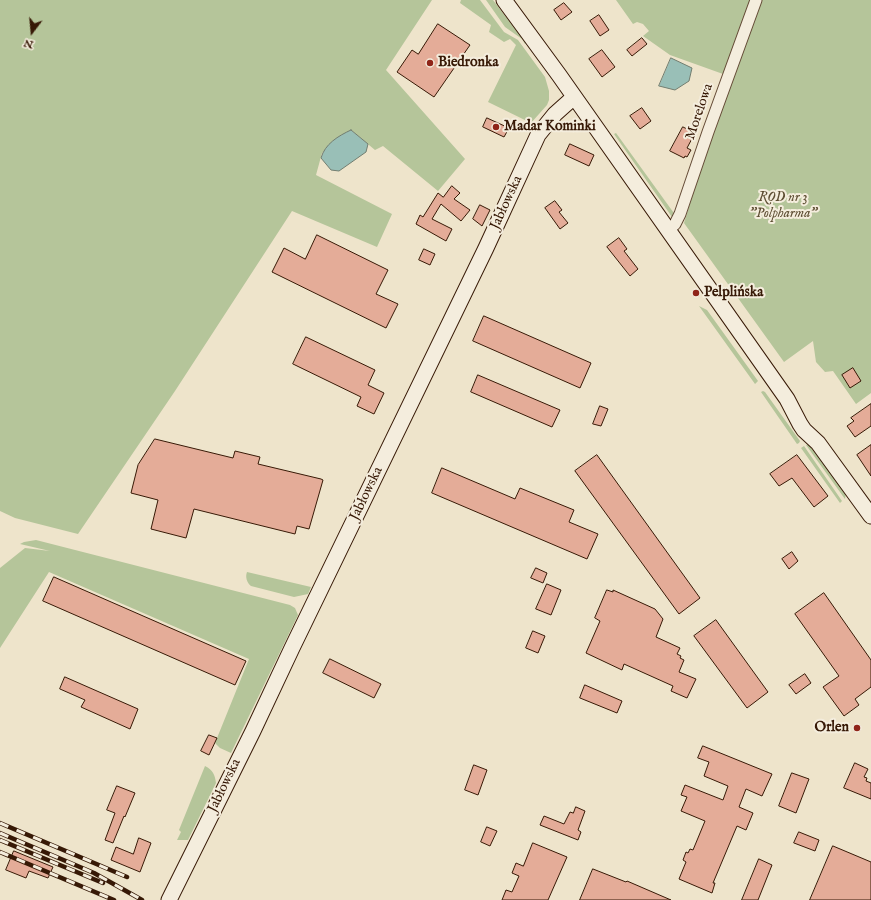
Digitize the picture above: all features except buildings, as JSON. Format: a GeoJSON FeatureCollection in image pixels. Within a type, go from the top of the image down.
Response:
{"type":"FeatureCollection","features":[{"type":"Feature","properties":{"kind":"main road"},"geometry":{"type":"LineString","coordinates":[[504,0],[787,399],[807,419],[818,443],[871,516]]}},
{"type":"Feature","properties":{"kind":"main road","name":"Jabłowska"},"geometry":{"type":"LineString","coordinates":[[169,900],[476,269],[538,135],[555,114],[574,97]]}},
{"type":"Feature","properties":{"kind":"street","name":"Morelowa"},"geometry":{"type":"LineString","coordinates":[[668,231],[675,224],[680,214],[756,0]]}},
{"type":"Feature","properties":{"kind":"green space"},"geometry":{"type":"Polygon","coordinates":[[[0,0],[432,0],[386,70],[465,159],[438,191],[383,146],[375,150],[351,130],[322,153],[316,175],[392,214],[377,247],[292,211],[175,391],[78,534],[15,518],[0,511],[0,0]]]}},
{"type":"Feature","properties":{"kind":"green space"},"geometry":{"type":"Polygon","coordinates":[[[461,0],[480,0],[504,32],[518,40],[545,77],[549,91],[549,100],[547,105],[531,123],[488,102],[516,45],[510,39],[504,42],[489,32],[491,25],[460,3],[461,0]]]}},
{"type":"Feature","properties":{"kind":"green space"},"geometry":{"type":"Polygon","coordinates":[[[486,0],[493,0],[526,43],[525,44],[522,39],[505,27],[486,0]]]}},
{"type":"Feature","properties":{"kind":"green space"},"geometry":{"type":"Polygon","coordinates":[[[616,0],[751,0],[723,74],[670,55],[643,36],[649,31],[643,24],[637,22],[633,24],[616,0]]]}},
{"type":"Feature","properties":{"kind":"green space","name":"ROD nr 3 \"Polpharma\""},"geometry":{"type":"Polygon","coordinates":[[[762,0],[871,0],[871,393],[856,404],[833,371],[825,372],[816,362],[813,341],[784,362],[684,223],[706,150],[762,0]]]}},
{"type":"Feature","properties":{"kind":"green space"},"geometry":{"type":"Polygon","coordinates":[[[616,133],[676,216],[672,217],[614,134],[616,133]]]}},
{"type":"Feature","properties":{"kind":"green space"},"geometry":{"type":"Polygon","coordinates":[[[699,306],[707,310],[758,381],[755,384],[699,306]]]}},
{"type":"Feature","properties":{"kind":"green space"},"geometry":{"type":"Polygon","coordinates":[[[763,391],[800,441],[799,443],[797,444],[761,392],[763,391]]]}},
{"type":"Feature","properties":{"kind":"green space"},"geometry":{"type":"Polygon","coordinates":[[[806,445],[812,445],[846,493],[845,499],[806,445]]]}},
{"type":"Feature","properties":{"kind":"green space"},"geometry":{"type":"Polygon","coordinates":[[[804,446],[842,501],[840,503],[801,448],[804,446]]]}},
{"type":"Feature","properties":{"kind":"green space"},"geometry":{"type":"Polygon","coordinates":[[[36,540],[290,605],[295,608],[298,615],[231,753],[220,748],[215,743],[249,659],[49,572],[0,648],[0,568],[25,548],[50,551],[20,544],[36,540]]]}},
{"type":"Feature","properties":{"kind":"green space"},"geometry":{"type":"Polygon","coordinates":[[[247,572],[311,587],[308,594],[294,597],[251,586],[247,580],[247,572]]]}},
{"type":"Feature","properties":{"kind":"green space"},"geometry":{"type":"Polygon","coordinates":[[[205,766],[213,773],[216,783],[188,840],[177,840],[181,832],[179,830],[205,766]]]}},
{"type":"Feature","properties":{"kind":"water"},"geometry":{"type":"Polygon","coordinates":[[[671,58],[692,68],[689,81],[675,90],[659,86],[671,58]]]}},
{"type":"Feature","properties":{"kind":"water"},"geometry":{"type":"Polygon","coordinates":[[[351,130],[368,144],[366,152],[339,171],[331,170],[321,158],[323,153],[333,141],[351,130]]]}},
{"type":"Feature","properties":{"kind":"railway"},"geometry":{"type":"LineString","coordinates":[[0,823],[127,877]]}},
{"type":"Feature","properties":{"kind":"railway"},"geometry":{"type":"LineString","coordinates":[[0,833],[94,873],[142,900]]}},
{"type":"Feature","properties":{"kind":"railway"},"geometry":{"type":"LineString","coordinates":[[0,840],[103,883]]}},
{"type":"Feature","properties":{"kind":"railway"},"geometry":{"type":"LineString","coordinates":[[0,852],[114,900]]}},
{"type":"Feature","properties":{"kind":"place","name":"Biedronka"},"geometry":{"type":"Point","coordinates":[430,63]}},
{"type":"Feature","properties":{"kind":"place","name":"Madar Kominki"},"geometry":{"type":"Point","coordinates":[496,127]}},
{"type":"Feature","properties":{"kind":"place","name":"Pelplińska"},"geometry":{"type":"Point","coordinates":[696,293]}},
{"type":"Feature","properties":{"kind":"place","name":"Orlen"},"geometry":{"type":"Point","coordinates":[857,728]}}]}
